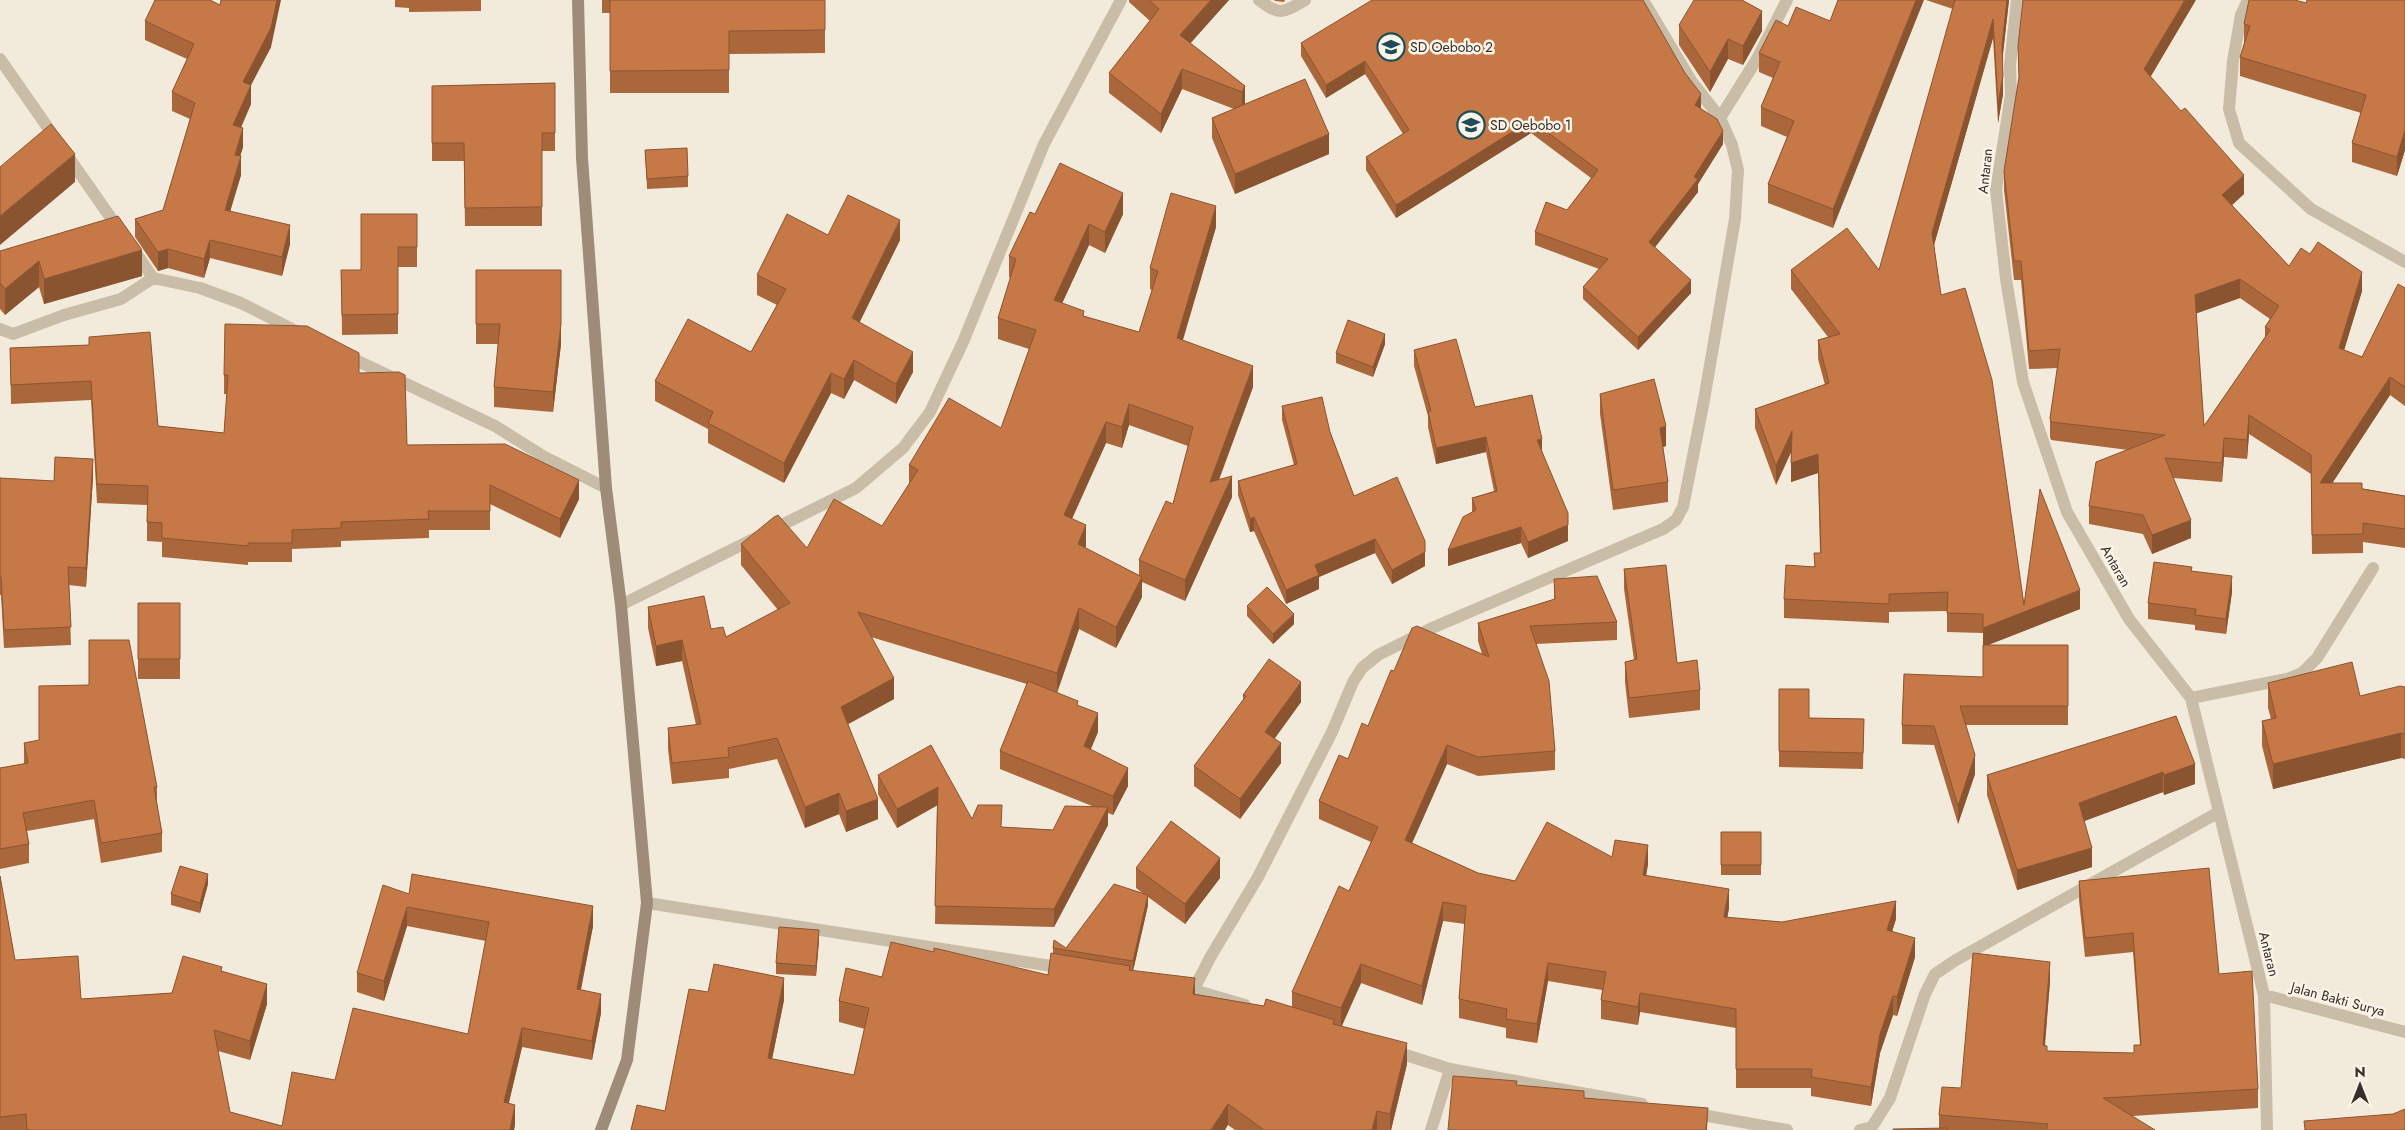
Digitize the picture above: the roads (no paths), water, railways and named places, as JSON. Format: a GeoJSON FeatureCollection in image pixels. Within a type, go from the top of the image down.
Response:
{"type":"FeatureCollection","features":[{"type":"Feature","properties":{"kind":"street"},"geometry":{"type":"LineString","coordinates":[[578,0],[582,158],[606,488],[621,605],[647,903],[627,1060],[601,1130]]}},
{"type":"Feature","properties":{"kind":"street"},"geometry":{"type":"LineString","coordinates":[[621,605],[856,488],[903,448],[930,412],[963,342],[1044,144],[1121,0]]}},
{"type":"Feature","properties":{"kind":"street"},"geometry":{"type":"LineString","coordinates":[[1259,0],[1273,11],[1285,12],[1305,0]]}},
{"type":"Feature","properties":{"kind":"street"},"geometry":{"type":"LineString","coordinates":[[1194,989],[1210,956],[1258,877],[1332,732],[1353,682],[1362,668],[1378,655],[1432,628],[1663,529],[1676,520],[1683,507],[1704,400],[1735,219],[1738,170],[1732,145],[1720,118],[1692,82],[1643,0]]}},
{"type":"Feature","properties":{"kind":"street"},"geometry":{"type":"LineString","coordinates":[[1720,118],[1757,59],[1787,0]]}},
{"type":"Feature","properties":{"kind":"street","name":"Antaran"},"geometry":{"type":"LineString","coordinates":[[2016,0],[2010,65],[2011,95],[1996,190],[2006,279],[2023,382],[2067,512],[2129,619],[2191,698],[2264,995],[2267,1130]]}},
{"type":"Feature","properties":{"kind":"street"},"geometry":{"type":"LineString","coordinates":[[2248,0],[2241,16],[2233,60],[2229,109],[2239,143],[2311,209],[2405,262]]}},
{"type":"Feature","properties":{"kind":"street"},"geometry":{"type":"LineString","coordinates":[[0,59],[153,278],[200,288],[241,303],[313,339]]}},
{"type":"Feature","properties":{"kind":"street"},"geometry":{"type":"LineString","coordinates":[[0,337],[64,315],[121,300],[153,278]]}},
{"type":"Feature","properties":{"kind":"street"},"geometry":{"type":"LineString","coordinates":[[0,329],[13,334]]}},
{"type":"Feature","properties":{"kind":"street"},"geometry":{"type":"LineString","coordinates":[[337,352],[488,422],[543,456],[606,488]]}},
{"type":"Feature","properties":{"kind":"street"},"geometry":{"type":"LineString","coordinates":[[2191,698],[2287,679],[2302,673],[2317,658],[2373,568]]}},
{"type":"Feature","properties":{"kind":"street"},"geometry":{"type":"LineString","coordinates":[[1860,1130],[1872,1126],[1890,1098],[1925,994],[1934,974],[2219,812]]}},
{"type":"Feature","properties":{"kind":"street"},"geometry":{"type":"LineString","coordinates":[[647,903],[1076,970]]}},
{"type":"Feature","properties":{"kind":"street"},"geometry":{"type":"LineString","coordinates":[[1174,986],[1194,989],[1260,1010]]}},
{"type":"Feature","properties":{"kind":"street","name":"Jalan Bakti Surya"},"geometry":{"type":"LineString","coordinates":[[2264,995],[2405,1032]]}},
{"type":"Feature","properties":{"kind":"street"},"geometry":{"type":"LineString","coordinates":[[1383,1048],[1450,1069],[1652,1106]]}},
{"type":"Feature","properties":{"kind":"street"},"geometry":{"type":"LineString","coordinates":[[1431,1130],[1450,1069]]}},
{"type":"Feature","properties":{"kind":"street"},"geometry":{"type":"LineString","coordinates":[[1681,1111],[1787,1130]]}},
{"type":"Feature","properties":{"kind":"place","name":"SD Oebobo 2"},"geometry":{"type":"Point","coordinates":[1391,47]}},
{"type":"Feature","properties":{"kind":"place","name":"SD Oebobo 1"},"geometry":{"type":"Point","coordinates":[1471,125]}}]}
